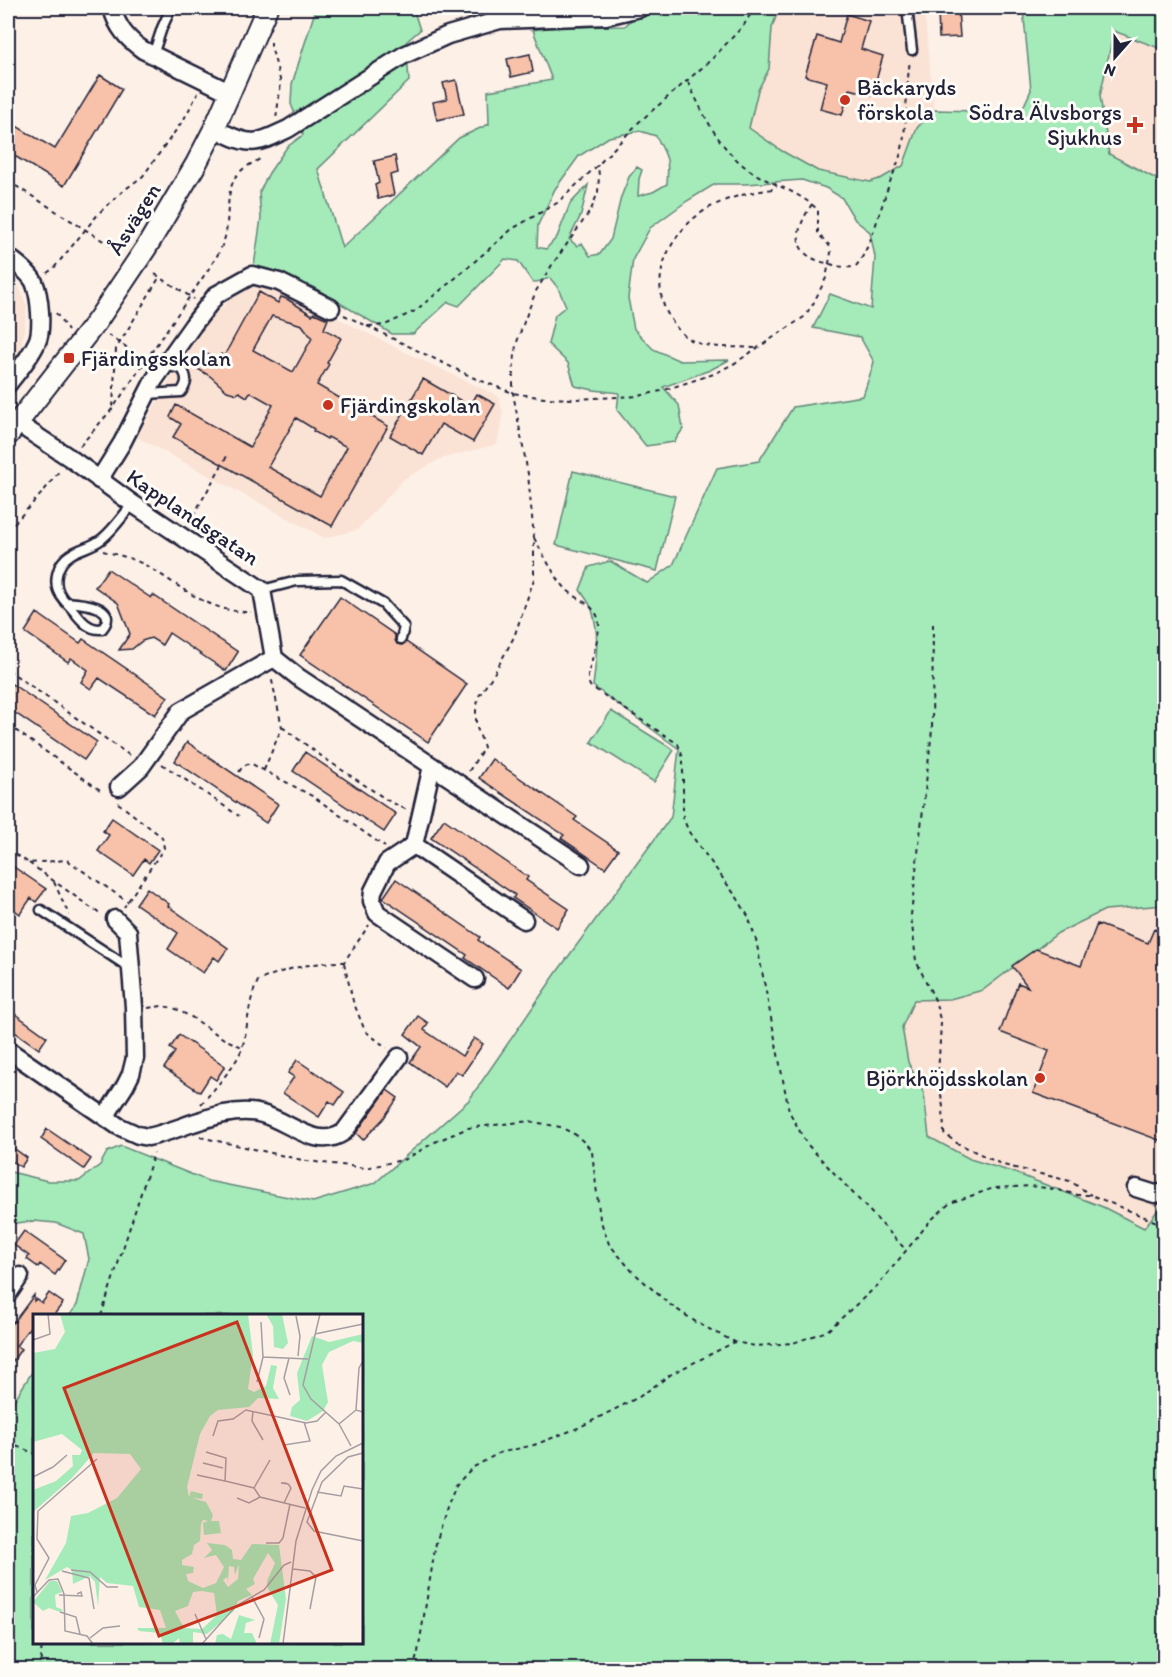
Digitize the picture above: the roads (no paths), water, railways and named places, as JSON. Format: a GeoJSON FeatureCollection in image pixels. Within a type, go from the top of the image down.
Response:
{"type":"FeatureCollection","features":[{"type":"Feature","properties":{"kind":"street"},"geometry":{"type":"LineString","coordinates":[[112,8],[122,32],[130,42],[231,93]]}},
{"type":"Feature","properties":{"kind":"street","name":"Åsvägen"},"geometry":{"type":"LineString","coordinates":[[12,429],[97,321],[146,248],[196,164],[231,93],[267,8]]}},
{"type":"Feature","properties":{"kind":"street"},"geometry":{"type":"LineString","coordinates":[[226,135],[247,143],[260,142],[274,136],[404,55],[448,35],[500,20],[536,13],[606,16],[640,8]]}},
{"type":"Feature","properties":{"kind":"street"},"geometry":{"type":"LineString","coordinates":[[8,256],[34,282],[40,321],[38,340],[8,384]]}},
{"type":"Feature","properties":{"kind":"street","name":"Kapplandsgatan"},"geometry":{"type":"LineString","coordinates":[[99,480],[163,367],[216,295],[252,275],[279,282],[331,308]]}},
{"type":"Feature","properties":{"kind":"street","name":"Kapplandsgatan"},"geometry":{"type":"LineString","coordinates":[[12,429],[70,458],[133,504],[262,590],[271,659]]}},
{"type":"Feature","properties":{"kind":"street"},"geometry":{"type":"LineString","coordinates":[[119,787],[141,767],[181,711],[271,659],[581,865]]}},
{"type":"Feature","properties":{"kind":"street"},"geometry":{"type":"LineString","coordinates":[[432,766],[414,845],[387,863],[373,891],[372,901],[377,913],[475,979]]}},
{"type":"Feature","properties":{"kind":"street"},"geometry":{"type":"LineString","coordinates":[[414,845],[524,920]]}},
{"type":"Feature","properties":{"kind":"street"},"geometry":{"type":"LineString","coordinates":[[105,1117],[125,1086],[135,1058],[128,932],[115,919]]}},
{"type":"Feature","properties":{"kind":"street"},"geometry":{"type":"LineString","coordinates":[[8,1050],[118,1126],[148,1137],[217,1116],[241,1112],[260,1113],[316,1138],[335,1138],[344,1132],[399,1057]]}},
{"type":"Feature","properties":{"kind":"street"},"geometry":{"type":"LineString","coordinates":[[1136,1188],[1155,1194],[1164,1192]]}},
{"type":"Feature","properties":{"kind":"street"},"geometry":{"type":"LineString","coordinates":[[8,1294],[20,1276]]}},
{"type":"Feature","properties":{"kind":"lane"},"geometry":{"type":"LineString","coordinates":[[153,55],[171,8]]}},
{"type":"Feature","properties":{"kind":"lane"},"geometry":{"type":"LineString","coordinates":[[907,8],[912,50]]}},
{"type":"Feature","properties":{"kind":"lane"},"geometry":{"type":"LineString","coordinates":[[146,394],[181,392],[185,386],[186,375],[182,369],[163,367]]}},
{"type":"Feature","properties":{"kind":"lane"},"geometry":{"type":"LineString","coordinates":[[66,602],[80,603],[102,610],[107,620],[105,625],[102,629],[95,629],[87,625],[66,602],[60,595],[56,584],[57,573],[69,555],[90,547],[102,538],[133,504]]}},
{"type":"Feature","properties":{"kind":"lane","name":"Kapplandsgatan"},"geometry":{"type":"LineString","coordinates":[[262,590],[297,580],[341,580],[382,604],[404,627],[401,639]]}},
{"type":"Feature","properties":{"kind":"lane"},"geometry":{"type":"LineString","coordinates":[[41,910],[130,968]]}},
{"type":"Feature","properties":{"kind":"place","name":"Bäckaryds förskola"},"geometry":{"type":"Point","coordinates":[845,100]}},
{"type":"Feature","properties":{"kind":"place","name":"Södra Älvsborgs Sjukhus"},"geometry":{"type":"Point","coordinates":[1135,125]}},
{"type":"Feature","properties":{"kind":"place","name":"Fjärdingsskolan"},"geometry":{"type":"Point","coordinates":[69,358]}},
{"type":"Feature","properties":{"kind":"place","name":"Fjärdingskolan"},"geometry":{"type":"Point","coordinates":[328,405]}},
{"type":"Feature","properties":{"kind":"place","name":"Björkhöjdsskolan"},"geometry":{"type":"Point","coordinates":[1040,1078]}}]}
